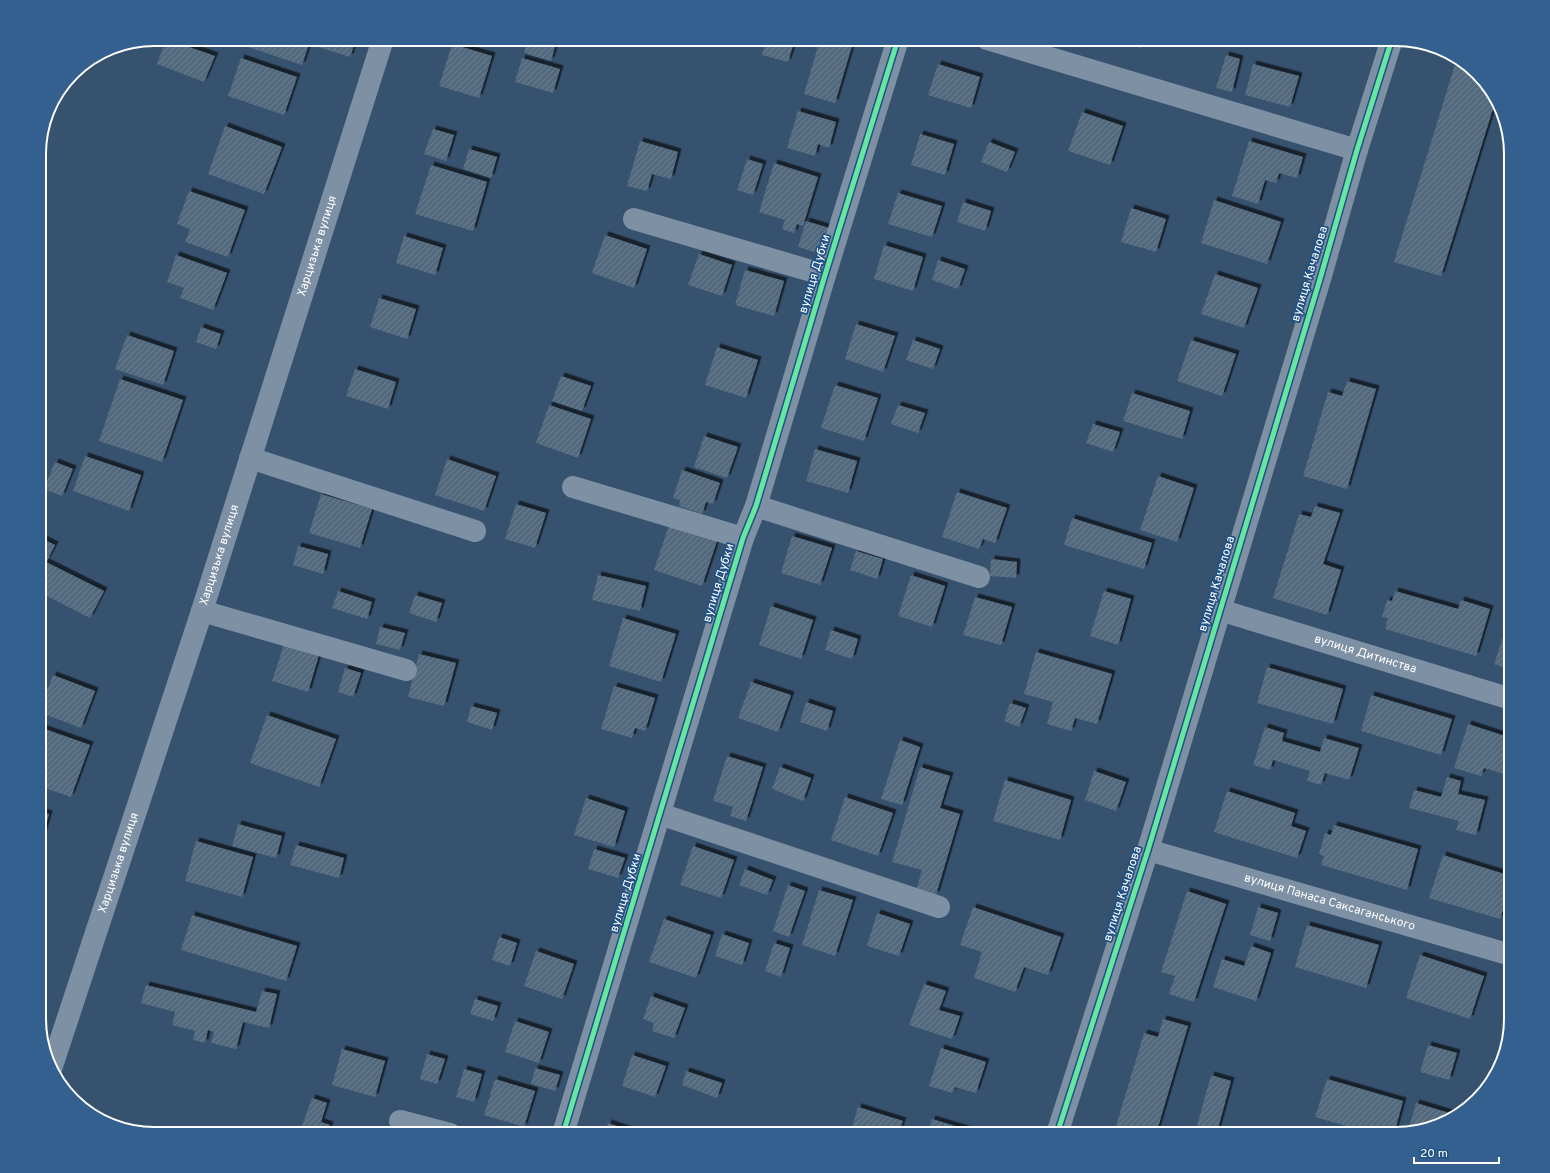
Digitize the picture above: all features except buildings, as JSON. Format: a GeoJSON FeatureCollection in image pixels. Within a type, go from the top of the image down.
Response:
{"type":"FeatureCollection","features":[{"type":"Feature","properties":{"kind":"street","name":"Харцизька вулиця"},"geometry":{"type":"LineString","coordinates":[[54,1060],[202,611],[380,46]]}},
{"type":"Feature","properties":{"kind":"street","name":"вулиця Дубки"},"geometry":{"type":"LineString","coordinates":[[565,1127],[743,538],[756,506],[896,46]]}},
{"type":"Feature","properties":{"kind":"street"},"geometry":{"type":"LineString","coordinates":[[1010,46],[1357,150]]}},
{"type":"Feature","properties":{"kind":"street","name":"вулиця Качалова"},"geometry":{"type":"LineString","coordinates":[[1059,1127],[1148,850],[1357,150],[1390,46]]}},
{"type":"Feature","properties":{"kind":"street"},"geometry":{"type":"LineString","coordinates":[[634,219],[825,275]]}},
{"type":"Feature","properties":{"kind":"street"},"geometry":{"type":"LineString","coordinates":[[250,458],[475,532]]}},
{"type":"Feature","properties":{"kind":"street"},"geometry":{"type":"LineString","coordinates":[[572,487],[743,538]]}},
{"type":"Feature","properties":{"kind":"street"},"geometry":{"type":"LineString","coordinates":[[756,506],[979,577]]}},
{"type":"Feature","properties":{"kind":"street","name":"вулиця Дитинства"},"geometry":{"type":"LineString","coordinates":[[1220,610],[1504,697]]}},
{"type":"Feature","properties":{"kind":"street"},"geometry":{"type":"LineString","coordinates":[[202,611],[406,670]]}},
{"type":"Feature","properties":{"kind":"street"},"geometry":{"type":"LineString","coordinates":[[660,814],[939,907]]}},
{"type":"Feature","properties":{"kind":"street","name":"вулиця Панаса Саксаганського"},"geometry":{"type":"LineString","coordinates":[[1148,850],[1504,953]]}},
{"type":"Feature","properties":{"kind":"street"},"geometry":{"type":"LineString","coordinates":[[400,1121],[423,1127]]}},
{"type":"Feature","properties":{"kind":"cycle path"},"geometry":{"type":"LineString","coordinates":[[565,1127],[743,538],[756,506],[896,46]]}},
{"type":"Feature","properties":{"kind":"cycle path"},"geometry":{"type":"LineString","coordinates":[[1059,1127],[1148,850],[1320,279],[1357,150],[1390,46]]}}]}
